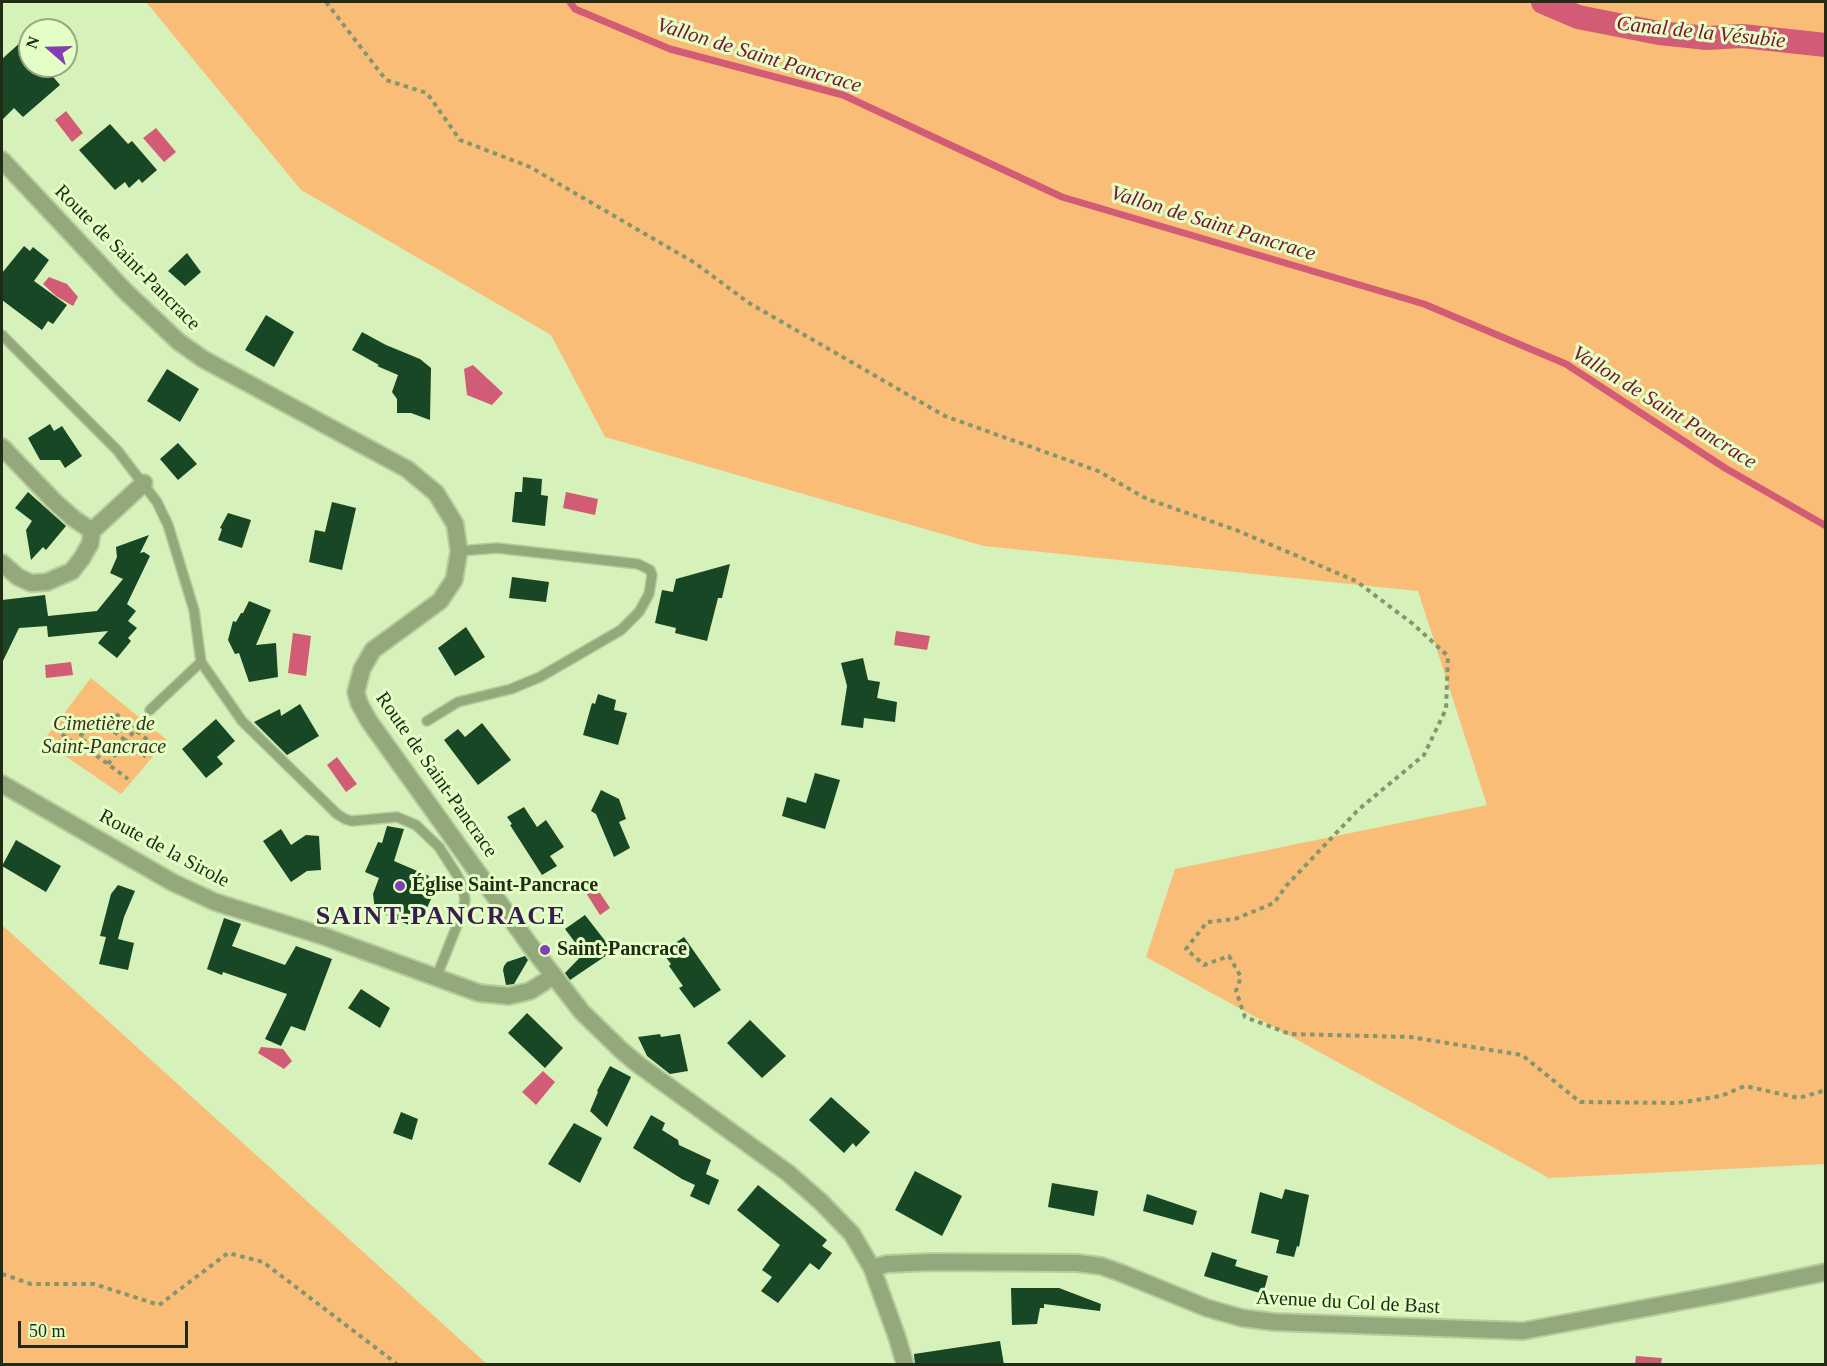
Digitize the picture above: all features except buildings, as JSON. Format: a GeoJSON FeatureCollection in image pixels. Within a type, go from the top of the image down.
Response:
{"type":"FeatureCollection","features":[{"type":"Feature","properties":{"kind":"street","name":"Route de Saint-Pancrace"},"geometry":{"type":"LineString","coordinates":[[2,160],[126,291],[179,342],[203,359],[407,469],[436,494],[455,524],[459,551],[454,580],[440,601],[373,650],[362,669],[356,692],[359,703],[369,721],[552,977],[582,1012],[621,1050],[788,1173],[852,1234],[872,1268],[905,1365]]}},
{"type":"Feature","properties":{"kind":"street"},"geometry":{"type":"LineString","coordinates":[[2,447],[55,502],[92,531]]}},
{"type":"Feature","properties":{"kind":"street"},"geometry":{"type":"LineString","coordinates":[[2,563],[18,577],[31,583],[47,582],[72,571],[90,544],[92,531],[144,483]]}},
{"type":"Feature","properties":{"kind":"street","name":"Route de la Sirole"},"geometry":{"type":"LineString","coordinates":[[2,783],[172,882],[215,902],[322,936],[479,993],[509,996],[530,991],[552,977]]}},
{"type":"Feature","properties":{"kind":"street","name":"Avenue du Col de Bast"},"geometry":{"type":"LineString","coordinates":[[872,1268],[887,1264],[933,1262],[1077,1263],[1101,1266],[1207,1308],[1242,1318],[1274,1322],[1523,1331],[1826,1272]]}},
{"type":"Feature","properties":{"kind":"lane"},"geometry":{"type":"LineString","coordinates":[[2,335],[117,450],[157,502],[168,525],[194,610],[201,662],[242,721],[337,814],[352,821],[396,817],[416,825],[439,847],[457,875],[465,900],[436,978]]}},
{"type":"Feature","properties":{"kind":"lane"},"geometry":{"type":"LineString","coordinates":[[427,721],[458,702],[511,689],[540,677],[600,644],[621,630],[639,612],[649,594],[652,575],[650,570],[638,564],[497,548],[459,551]]}},
{"type":"Feature","properties":{"kind":"lane"},"geometry":{"type":"LineString","coordinates":[[150,710],[201,662]]}},
{"type":"Feature","properties":{"kind":"path"},"geometry":{"type":"LineString","coordinates":[[326,2],[386,80],[427,93],[460,140],[530,167],[695,263],[749,303],[945,416],[1098,471],[1147,499],[1236,530],[1356,581],[1413,624],[1448,656],[1446,709],[1424,755],[1358,810],[1286,886],[1274,903],[1236,919],[1208,922],[1186,949],[1204,965],[1229,956],[1241,977],[1236,991],[1245,1017],[1290,1034],[1410,1037],[1522,1054],[1581,1102],[1678,1103],[1721,1096],[1745,1086],[1799,1098],[1826,1090]]}},
{"type":"Feature","properties":{"kind":"path"},"geometry":{"type":"LineString","coordinates":[[108,764],[150,710]]}},
{"type":"Feature","properties":{"kind":"path"},"geometry":{"type":"LineString","coordinates":[[116,714],[156,747]]}},
{"type":"Feature","properties":{"kind":"path"},"geometry":{"type":"LineString","coordinates":[[65,723],[86,738],[79,747],[59,732],[65,723]]}},
{"type":"Feature","properties":{"kind":"path"},"geometry":{"type":"LineString","coordinates":[[107,726],[149,759]]}},
{"type":"Feature","properties":{"kind":"path"},"geometry":{"type":"LineString","coordinates":[[89,750],[128,779]]}},
{"type":"Feature","properties":{"kind":"path"},"geometry":{"type":"LineString","coordinates":[[2,1274],[31,1284],[94,1284],[159,1305],[228,1253],[262,1262],[397,1365]]}},
{"type":"Feature","properties":{"kind":"green space"},"geometry":{"type":"Polygon","coordinates":[[[146,2],[1825,2],[1825,1164],[1549,1178],[1146,957],[1175,869],[1487,805],[1418,591],[984,546],[605,437],[551,335],[301,190],[146,2]]]}},
{"type":"Feature","properties":{"kind":"green space","name":"Cimetière de Saint-Pancrace"},"geometry":{"type":"Polygon","coordinates":[[[91,678],[167,740],[121,794],[43,741],[91,678]]]}},
{"type":"Feature","properties":{"kind":"green space"},"geometry":{"type":"Polygon","coordinates":[[[2,925],[487,1364],[2,1364],[2,925]]]}},
{"type":"Feature","properties":{"kind":"shaded area"},"geometry":{"type":"Polygon","coordinates":[[[66,111],[83,133],[72,142],[55,120],[66,111]]]}},
{"type":"Feature","properties":{"kind":"shaded area"},"geometry":{"type":"Polygon","coordinates":[[[156,128],[176,152],[164,162],[143,138],[156,128]]]}},
{"type":"Feature","properties":{"kind":"shaded area"},"geometry":{"type":"Polygon","coordinates":[[[49,277],[67,284],[78,297],[73,306],[56,296],[43,284],[49,277]]]}},
{"type":"Feature","properties":{"kind":"shaded area"},"geometry":{"type":"Polygon","coordinates":[[[473,365],[503,393],[492,405],[467,395],[464,369],[473,365]]]}},
{"type":"Feature","properties":{"kind":"shaded area"},"geometry":{"type":"Polygon","coordinates":[[[566,492],[598,499],[595,515],[563,508],[566,492]]]}},
{"type":"Feature","properties":{"kind":"shaded area"},"geometry":{"type":"Polygon","coordinates":[[[896,631],[930,636],[927,650],[894,645],[896,631]]]}},
{"type":"Feature","properties":{"kind":"shaded area"},"geometry":{"type":"Polygon","coordinates":[[[293,633],[311,636],[306,676],[288,673],[293,633]]]}},
{"type":"Feature","properties":{"kind":"shaded area"},"geometry":{"type":"Polygon","coordinates":[[[71,662],[73,675],[46,678],[45,665],[71,662]]]}},
{"type":"Feature","properties":{"kind":"shaded area"},"geometry":{"type":"Polygon","coordinates":[[[337,757],[357,784],[346,792],[327,765],[337,757]]]}},
{"type":"Feature","properties":{"kind":"shaded area"},"geometry":{"type":"Polygon","coordinates":[[[596,887],[610,908],[600,915],[586,893],[596,887]]]}},
{"type":"Feature","properties":{"kind":"shaded area"},"geometry":{"type":"Polygon","coordinates":[[[261,1047],[283,1049],[292,1061],[284,1069],[258,1053],[261,1047]]]}},
{"type":"Feature","properties":{"kind":"shaded area"},"geometry":{"type":"Polygon","coordinates":[[[543,1071],[555,1082],[536,1105],[522,1092],[543,1071]]]}},
{"type":"Feature","properties":{"kind":"shaded area"},"geometry":{"type":"Polygon","coordinates":[[[1636,1356],[1662,1358],[1661,1364],[1635,1364],[1636,1356]]]}},
{"type":"Feature","properties":{"kind":"waterway","name":"Vallon de Saint Pancrace"},"geometry":{"type":"LineString","coordinates":[[570,2],[575,9],[670,49],[843,95],[1062,197],[1424,304],[1566,364],[1725,468],[1826,526]]}},
{"type":"Feature","properties":{"kind":"waterway","name":"Canal de la Vésubie"},"geometry":{"type":"LineString","coordinates":[[1543,2],[1578,17],[1659,33],[1707,38],[1742,36],[1826,45]]}},
{"type":"Feature","properties":{"kind":"place","name":"Église Saint-Pancrace"},"geometry":{"type":"Point","coordinates":[400,886]}},
{"type":"Feature","properties":{"kind":"place","name":"Saint-Pancrace"},"geometry":{"type":"Point","coordinates":[545,950]}},
{"type":"Feature","properties":{"kind":"district","name":"SAINT-PANCRACE"},"geometry":{"type":"Point","coordinates":[441,917]}}]}
